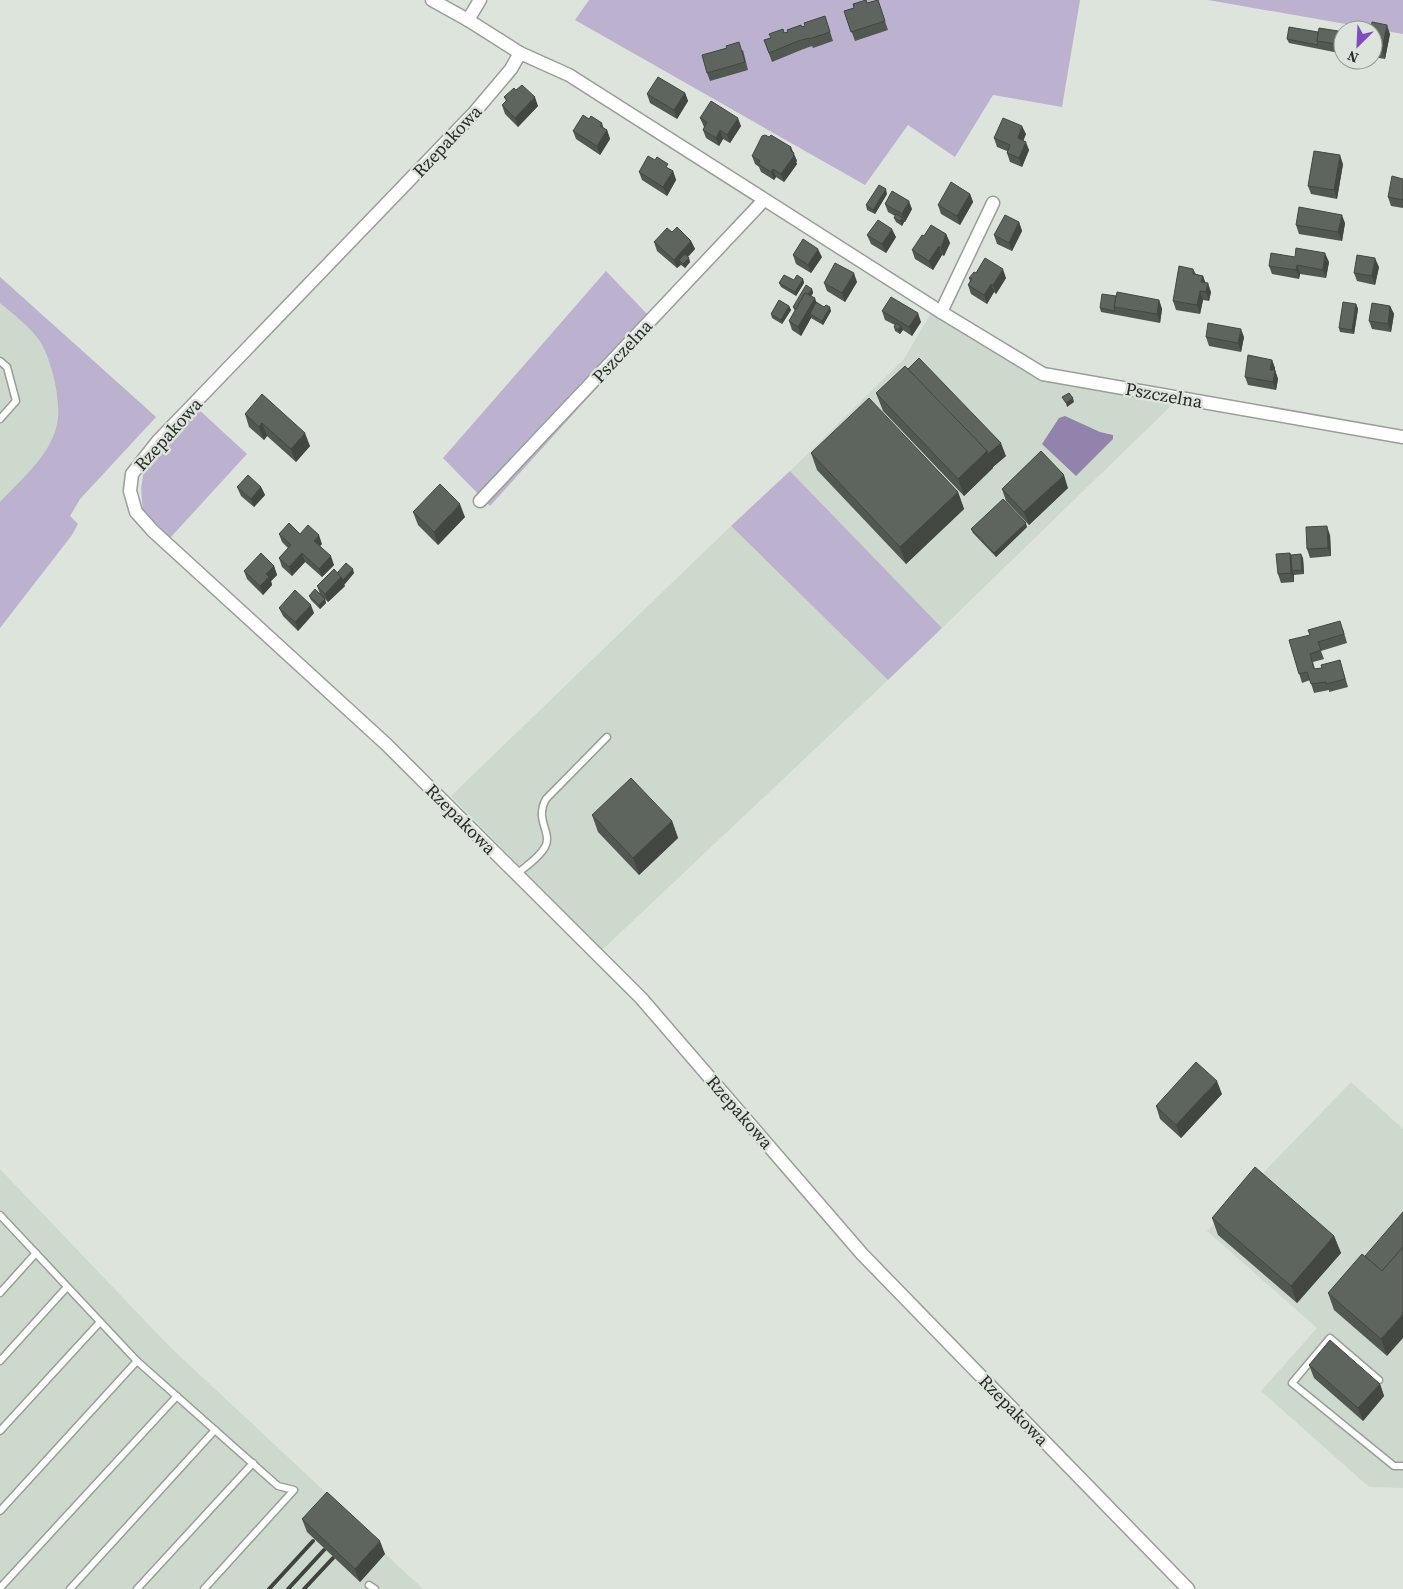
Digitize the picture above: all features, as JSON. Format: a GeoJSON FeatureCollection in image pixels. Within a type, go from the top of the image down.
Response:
{"type":"FeatureCollection","features":[{"type":"Feature","properties":{"kind":"street","name":"Pszczelna"},"geometry":{"type":"LineString","coordinates":[[432,0],[520,53],[569,76],[941,312],[1044,374],[1403,438]]}},
{"type":"Feature","properties":{"kind":"street"},"geometry":{"type":"LineString","coordinates":[[468,20],[480,0]]}},
{"type":"Feature","properties":{"kind":"street","name":"Rzepakowa"},"geometry":{"type":"LineString","coordinates":[[520,53],[511,69],[473,114],[158,441],[132,474],[130,491],[136,512],[153,531],[386,744],[641,998],[862,1254],[1188,1589]]}},
{"type":"Feature","properties":{"kind":"street","name":"Pszczelna"},"geometry":{"type":"LineString","coordinates":[[480,501],[764,200]]}},
{"type":"Feature","properties":{"kind":"street"},"geometry":{"type":"LineString","coordinates":[[941,312],[993,203]]}},
{"type":"Feature","properties":{"kind":"lane"},"geometry":{"type":"LineString","coordinates":[[0,361],[7,367],[16,401],[0,419]]}},
{"type":"Feature","properties":{"kind":"lane"},"geometry":{"type":"LineString","coordinates":[[516,874],[540,853],[547,842],[541,813],[542,805],[607,737]]}},
{"type":"Feature","properties":{"kind":"lane"},"geometry":{"type":"LineString","coordinates":[[0,1215],[137,1361],[278,1486],[294,1490],[204,1589]]}},
{"type":"Feature","properties":{"kind":"lane"},"geometry":{"type":"LineString","coordinates":[[0,1293],[36,1254]]}},
{"type":"Feature","properties":{"kind":"lane"},"geometry":{"type":"LineString","coordinates":[[0,1361],[68,1287]]}},
{"type":"Feature","properties":{"kind":"lane"},"geometry":{"type":"LineString","coordinates":[[0,1431],[100,1322]]}},
{"type":"Feature","properties":{"kind":"lane"},"geometry":{"type":"LineString","coordinates":[[1379,1380],[1330,1338],[1292,1383],[1394,1466],[1403,1466]]}},
{"type":"Feature","properties":{"kind":"lane"},"geometry":{"type":"LineString","coordinates":[[0,1511],[137,1361]]}},
{"type":"Feature","properties":{"kind":"lane"},"geometry":{"type":"LineString","coordinates":[[0,1588],[177,1396]]}},
{"type":"Feature","properties":{"kind":"lane"},"geometry":{"type":"LineString","coordinates":[[70,1589],[215,1430]]}},
{"type":"Feature","properties":{"kind":"lane"},"geometry":{"type":"LineString","coordinates":[[137,1589],[252,1464]]}},
{"type":"Feature","properties":{"kind":"shaded area"},"geometry":{"type":"Polygon","coordinates":[[[589,0],[1080,0],[1062,107],[993,95],[955,157],[908,125],[865,185],[575,20],[589,0]]]}},
{"type":"Feature","properties":{"kind":"shaded area"},"geometry":{"type":"Polygon","coordinates":[[[1208,0],[1403,0],[1403,34],[1383,31],[1383,20],[1333,20],[1333,22],[1208,0]]]}},
{"type":"Feature","properties":{"kind":"shaded area"},"geometry":{"type":"Polygon","coordinates":[[[606,271],[646,313],[662,316],[490,506],[443,458],[606,271]]]}},
{"type":"Feature","properties":{"kind":"shaded area"},"geometry":{"type":"Polygon","coordinates":[[[0,277],[156,417],[80,499],[70,516],[78,524],[0,627],[0,277]]]}},
{"type":"Feature","properties":{"kind":"shaded area"},"geometry":{"type":"Polygon","coordinates":[[[0,277],[156,417],[80,499],[70,516],[78,524],[72,535],[0,628],[0,502],[32,469],[48,447],[56,429],[58,399],[47,356],[39,340],[21,320],[0,303],[0,277]]]}},
{"type":"Feature","properties":{"kind":"shaded area"},"geometry":{"type":"Polygon","coordinates":[[[931,313],[1038,378],[1174,403],[942,628],[790,471],[904,359],[931,313]]]}},
{"type":"Feature","properties":{"kind":"shaded area"},"geometry":{"type":"Polygon","coordinates":[[[196,407],[247,454],[170,538],[143,513],[141,488],[144,470],[196,407]]]}},
{"type":"Feature","properties":{"kind":"shaded area"},"geometry":{"type":"Polygon","coordinates":[[[1065,416],[1100,432],[1113,435],[1113,439],[1076,476],[1042,444],[1059,418],[1065,416]]]}},
{"type":"Feature","properties":{"kind":"shaded area"},"geometry":{"type":"Polygon","coordinates":[[[790,471],[942,628],[888,680],[731,526],[790,471]]]}},
{"type":"Feature","properties":{"kind":"shaded area"},"geometry":{"type":"Polygon","coordinates":[[[731,526],[888,680],[602,950],[451,796],[731,526]]]}},
{"type":"Feature","properties":{"kind":"shaded area"},"geometry":{"type":"Polygon","coordinates":[[[1351,1082],[1403,1129],[1403,1488],[1369,1487],[1261,1391],[1317,1328],[1207,1231],[1351,1082]]]}},
{"type":"Feature","properties":{"kind":"shaded area"},"geometry":{"type":"Polygon","coordinates":[[[0,1169],[171,1348],[359,1524],[368,1538],[423,1589],[0,1589],[0,1169]]]}},
{"type":"Feature","properties":{"kind":"building"},"geometry":{"type":"Polygon","coordinates":[[[866,0],[867,3],[878,0],[885,21],[851,32],[844,11],[854,8],[853,4],[866,0]]]}},
{"type":"Feature","properties":{"kind":"building"},"geometry":{"type":"Polygon","coordinates":[[[825,16],[830,32],[798,41],[769,53],[764,40],[771,38],[769,34],[783,29],[784,33],[788,32],[787,30],[801,25],[802,27],[805,26],[804,23],[825,16]]]}},
{"type":"Feature","properties":{"kind":"building"},"geometry":{"type":"Polygon","coordinates":[[[1383,24],[1387,25],[1383,45],[1383,24]]]}},
{"type":"Feature","properties":{"kind":"building"},"geometry":{"type":"Polygon","coordinates":[[[1289,27],[1318,32],[1318,45],[1287,39],[1289,27]]]}},
{"type":"Feature","properties":{"kind":"building"},"geometry":{"type":"Polygon","coordinates":[[[1319,28],[1333,30],[1333,44],[1317,41],[1319,28]]]}},
{"type":"Feature","properties":{"kind":"building"},"geometry":{"type":"Polygon","coordinates":[[[739,42],[745,62],[707,73],[702,55],[727,48],[726,46],[739,42]]]}},
{"type":"Feature","properties":{"kind":"building"},"geometry":{"type":"Polygon","coordinates":[[[658,77],[685,93],[674,110],[647,94],[658,77]]]}},
{"type":"Feature","properties":{"kind":"building"},"geometry":{"type":"Polygon","coordinates":[[[522,85],[535,97],[515,118],[502,105],[507,100],[504,97],[514,88],[516,90],[522,85]]]}},
{"type":"Feature","properties":{"kind":"building"},"geometry":{"type":"Polygon","coordinates":[[[711,101],[738,118],[727,135],[720,130],[716,138],[703,130],[707,122],[700,118],[711,101]]]}},
{"type":"Feature","properties":{"kind":"building"},"geometry":{"type":"Polygon","coordinates":[[[583,115],[589,119],[591,116],[602,123],[600,126],[607,130],[597,146],[573,131],[583,115]]]}},
{"type":"Feature","properties":{"kind":"building"},"geometry":{"type":"Polygon","coordinates":[[[1003,118],[1022,126],[1018,138],[1026,142],[1019,158],[1007,153],[1010,145],[994,138],[1003,118]]]}},
{"type":"Feature","properties":{"kind":"building"},"geometry":{"type":"Polygon","coordinates":[[[771,135],[791,147],[790,150],[794,153],[794,156],[781,174],[773,169],[771,172],[758,164],[760,161],[752,156],[762,136],[769,137],[771,135]]]}},
{"type":"Feature","properties":{"kind":"building"},"geometry":{"type":"Polygon","coordinates":[[[1314,151],[1340,155],[1334,190],[1308,186],[1314,151]]]}},
{"type":"Feature","properties":{"kind":"building"},"geometry":{"type":"Polygon","coordinates":[[[648,156],[655,160],[657,157],[668,164],[666,167],[673,171],[663,187],[639,172],[648,156]]]}},
{"type":"Feature","properties":{"kind":"building"},"geometry":{"type":"Polygon","coordinates":[[[1392,176],[1403,179],[1403,200],[1388,197],[1392,176]]]}},
{"type":"Feature","properties":{"kind":"building"},"geometry":{"type":"Polygon","coordinates":[[[951,182],[970,194],[957,216],[938,205],[951,182]]]}},
{"type":"Feature","properties":{"kind":"building"},"geometry":{"type":"Polygon","coordinates":[[[879,185],[886,189],[873,210],[866,205],[879,185]]]}},
{"type":"Feature","properties":{"kind":"building"},"geometry":{"type":"Polygon","coordinates":[[[892,191],[909,201],[902,214],[885,204],[892,191]]]}},
{"type":"Feature","properties":{"kind":"building"},"geometry":{"type":"Polygon","coordinates":[[[1299,207],[1342,215],[1338,232],[1296,225],[1299,207]]]}},
{"type":"Feature","properties":{"kind":"building"},"geometry":{"type":"Polygon","coordinates":[[[896,214],[903,218],[900,221],[894,218],[896,214]]]}},
{"type":"Feature","properties":{"kind":"building"},"geometry":{"type":"Polygon","coordinates":[[[1005,215],[1019,222],[1009,243],[994,235],[1005,215]]]}},
{"type":"Feature","properties":{"kind":"building"},"geometry":{"type":"Polygon","coordinates":[[[878,220],[892,229],[882,244],[867,235],[878,220]]]}},
{"type":"Feature","properties":{"kind":"building"},"geometry":{"type":"Polygon","coordinates":[[[931,225],[946,234],[941,248],[939,246],[929,261],[912,250],[931,225]]]}},
{"type":"Feature","properties":{"kind":"building"},"geometry":{"type":"Polygon","coordinates":[[[677,227],[691,241],[674,260],[654,242],[667,228],[672,232],[677,227]]]}},
{"type":"Feature","properties":{"kind":"building"},"geometry":{"type":"Polygon","coordinates":[[[803,239],[818,249],[808,265],[793,255],[803,239]]]}},
{"type":"Feature","properties":{"kind":"building"},"geometry":{"type":"Polygon","coordinates":[[[1296,248],[1325,253],[1323,270],[1297,265],[1296,270],[1269,266],[1271,253],[1295,257],[1296,248]]]}},
{"type":"Feature","properties":{"kind":"building"},"geometry":{"type":"Polygon","coordinates":[[[685,254],[689,258],[683,264],[679,260],[685,254]]]}},
{"type":"Feature","properties":{"kind":"building"},"geometry":{"type":"Polygon","coordinates":[[[1357,255],[1375,258],[1372,276],[1354,273],[1357,255]]]}},
{"type":"Feature","properties":{"kind":"building"},"geometry":{"type":"Polygon","coordinates":[[[985,258],[1003,269],[984,295],[968,285],[972,279],[969,278],[974,272],[976,273],[985,258]]]}},
{"type":"Feature","properties":{"kind":"building"},"geometry":{"type":"Polygon","coordinates":[[[835,263],[854,273],[842,293],[824,283],[835,263]]]}},
{"type":"Feature","properties":{"kind":"building"},"geometry":{"type":"Polygon","coordinates":[[[1179,266],[1193,269],[1193,274],[1203,276],[1201,282],[1208,283],[1206,292],[1200,291],[1197,305],[1173,301],[1179,266]]]}},
{"type":"Feature","properties":{"kind":"building"},"geometry":{"type":"Polygon","coordinates":[[[784,275],[794,280],[797,275],[803,279],[795,292],[779,283],[784,275]]]}},
{"type":"Feature","properties":{"kind":"building"},"geometry":{"type":"Polygon","coordinates":[[[806,285],[812,289],[808,294],[805,293],[796,309],[793,307],[806,285]]]}},
{"type":"Feature","properties":{"kind":"building"},"geometry":{"type":"Polygon","coordinates":[[[1117,292],[1159,300],[1157,314],[1114,307],[1117,292]]]}},
{"type":"Feature","properties":{"kind":"building"},"geometry":{"type":"Polygon","coordinates":[[[805,293],[815,298],[798,327],[789,321],[805,293]]]}},
{"type":"Feature","properties":{"kind":"building"},"geometry":{"type":"Polygon","coordinates":[[[1102,294],[1116,296],[1115,311],[1100,308],[1102,294]]]}},
{"type":"Feature","properties":{"kind":"building"},"geometry":{"type":"Polygon","coordinates":[[[891,297],[918,313],[909,327],[882,311],[891,297]]]}},
{"type":"Feature","properties":{"kind":"building"},"geometry":{"type":"Polygon","coordinates":[[[779,300],[789,306],[781,320],[771,314],[779,300]]]}},
{"type":"Feature","properties":{"kind":"building"},"geometry":{"type":"Polygon","coordinates":[[[816,302],[824,307],[826,305],[830,307],[822,321],[810,314],[816,302]]]}},
{"type":"Feature","properties":{"kind":"building"},"geometry":{"type":"Polygon","coordinates":[[[1343,302],[1356,304],[1352,330],[1339,328],[1343,302]]]}},
{"type":"Feature","properties":{"kind":"building"},"geometry":{"type":"Polygon","coordinates":[[[1372,303],[1390,306],[1388,324],[1369,321],[1372,303]]]}},
{"type":"Feature","properties":{"kind":"building"},"geometry":{"type":"Polygon","coordinates":[[[896,323],[901,326],[898,330],[894,327],[896,323]]]}},
{"type":"Feature","properties":{"kind":"building"},"geometry":{"type":"Polygon","coordinates":[[[1208,323],[1241,329],[1238,343],[1206,337],[1208,323]]]}},
{"type":"Feature","properties":{"kind":"building"},"geometry":{"type":"Polygon","coordinates":[[[1248,355],[1272,360],[1270,370],[1275,370],[1273,382],[1245,377],[1248,355]]]}},
{"type":"Feature","properties":{"kind":"building"},"geometry":{"type":"Polygon","coordinates":[[[919,358],[1001,443],[988,454],[908,369],[919,358]]]}},
{"type":"Feature","properties":{"kind":"building"},"geometry":{"type":"Polygon","coordinates":[[[905,366],[987,451],[958,479],[876,393],[905,366]]]}},
{"type":"Feature","properties":{"kind":"building"},"geometry":{"type":"Polygon","coordinates":[[[1069,393],[1073,398],[1066,403],[1062,397],[1069,393]]]}},
{"type":"Feature","properties":{"kind":"building"},"geometry":{"type":"Polygon","coordinates":[[[262,394],[305,433],[291,449],[262,423],[259,427],[245,414],[262,394]]]}},
{"type":"Feature","properties":{"kind":"building"},"geometry":{"type":"Polygon","coordinates":[[[869,398],[958,492],[900,547],[811,453],[869,398]]]}},
{"type":"Feature","properties":{"kind":"building"},"geometry":{"type":"Polygon","coordinates":[[[1041,451],[1064,475],[1024,512],[1002,489],[1041,451]]]}},
{"type":"Feature","properties":{"kind":"building"},"geometry":{"type":"Polygon","coordinates":[[[248,475],[261,487],[251,499],[237,487],[248,475]]]}},
{"type":"Feature","properties":{"kind":"building"},"geometry":{"type":"Polygon","coordinates":[[[440,484],[460,504],[434,532],[413,512],[440,484]]]}},
{"type":"Feature","properties":{"kind":"building"},"geometry":{"type":"Polygon","coordinates":[[[1003,499],[1026,523],[994,553],[971,529],[1003,499]]]}},
{"type":"Feature","properties":{"kind":"building"},"geometry":{"type":"Polygon","coordinates":[[[289,523],[300,534],[308,525],[319,535],[314,541],[331,556],[319,569],[302,553],[289,567],[279,558],[291,545],[279,534],[289,523]]]}},
{"type":"Feature","properties":{"kind":"building"},"geometry":{"type":"Polygon","coordinates":[[[1327,526],[1328,548],[1307,549],[1306,527],[1327,526]]]}},
{"type":"Feature","properties":{"kind":"building"},"geometry":{"type":"Polygon","coordinates":[[[261,553],[274,566],[266,574],[269,577],[260,586],[244,571],[261,553]]]}},
{"type":"Feature","properties":{"kind":"building"},"geometry":{"type":"Polygon","coordinates":[[[1290,553],[1291,573],[1278,574],[1276,554],[1290,553]]]}},
{"type":"Feature","properties":{"kind":"building"},"geometry":{"type":"Polygon","coordinates":[[[1301,554],[1302,570],[1292,571],[1291,555],[1301,554]]]}},
{"type":"Feature","properties":{"kind":"building"},"geometry":{"type":"Polygon","coordinates":[[[346,563],[353,569],[343,580],[337,573],[346,563]]]}},
{"type":"Feature","properties":{"kind":"building"},"geometry":{"type":"Polygon","coordinates":[[[334,569],[341,577],[325,594],[317,586],[334,569]]]}},
{"type":"Feature","properties":{"kind":"building"},"geometry":{"type":"Polygon","coordinates":[[[315,589],[325,599],[319,605],[309,596],[315,589]]]}},
{"type":"Feature","properties":{"kind":"building"},"geometry":{"type":"Polygon","coordinates":[[[295,590],[311,605],[295,622],[279,608],[295,590]]]}},
{"type":"Feature","properties":{"kind":"building"},"geometry":{"type":"Polygon","coordinates":[[[1340,621],[1344,634],[1318,642],[1321,650],[1310,654],[1314,669],[1322,668],[1321,665],[1340,660],[1345,679],[1326,684],[1326,682],[1311,684],[1307,672],[1299,674],[1289,640],[1310,635],[1308,630],[1340,621]]]}},
{"type":"Feature","properties":{"kind":"building"},"geometry":{"type":"Polygon","coordinates":[[[631,778],[672,821],[633,858],[592,815],[631,778]]]}},
{"type":"Feature","properties":{"kind":"building"},"geometry":{"type":"Polygon","coordinates":[[[1196,1062],[1217,1081],[1176,1125],[1156,1106],[1196,1062]]]}},
{"type":"Feature","properties":{"kind":"building"},"geometry":{"type":"Polygon","coordinates":[[[1255,1167],[1334,1236],[1291,1286],[1212,1218],[1255,1167]]]}},
{"type":"Feature","properties":{"kind":"building"},"geometry":{"type":"Polygon","coordinates":[[[1403,1212],[1403,1247],[1382,1271],[1365,1256],[1403,1212]]]}},
{"type":"Feature","properties":{"kind":"building"},"geometry":{"type":"Polygon","coordinates":[[[1403,1247],[1403,1314],[1381,1339],[1328,1293],[1362,1254],[1382,1271],[1403,1247]]]}},
{"type":"Feature","properties":{"kind":"building"},"geometry":{"type":"Polygon","coordinates":[[[1330,1340],[1380,1384],[1358,1408],[1309,1365],[1330,1340]]]}},
{"type":"Feature","properties":{"kind":"building"},"geometry":{"type":"Polygon","coordinates":[[[327,1492],[380,1541],[355,1569],[302,1519],[327,1492]]]}},
{"type":"Feature","properties":{"kind":"railway"},"geometry":{"type":"LineString","coordinates":[[269,1589],[313,1541]]}},
{"type":"Feature","properties":{"kind":"railway"},"geometry":{"type":"LineString","coordinates":[[288,1589],[324,1550]]}},
{"type":"Feature","properties":{"kind":"railway"},"geometry":{"type":"LineString","coordinates":[[304,1589],[333,1558]]}}]}
